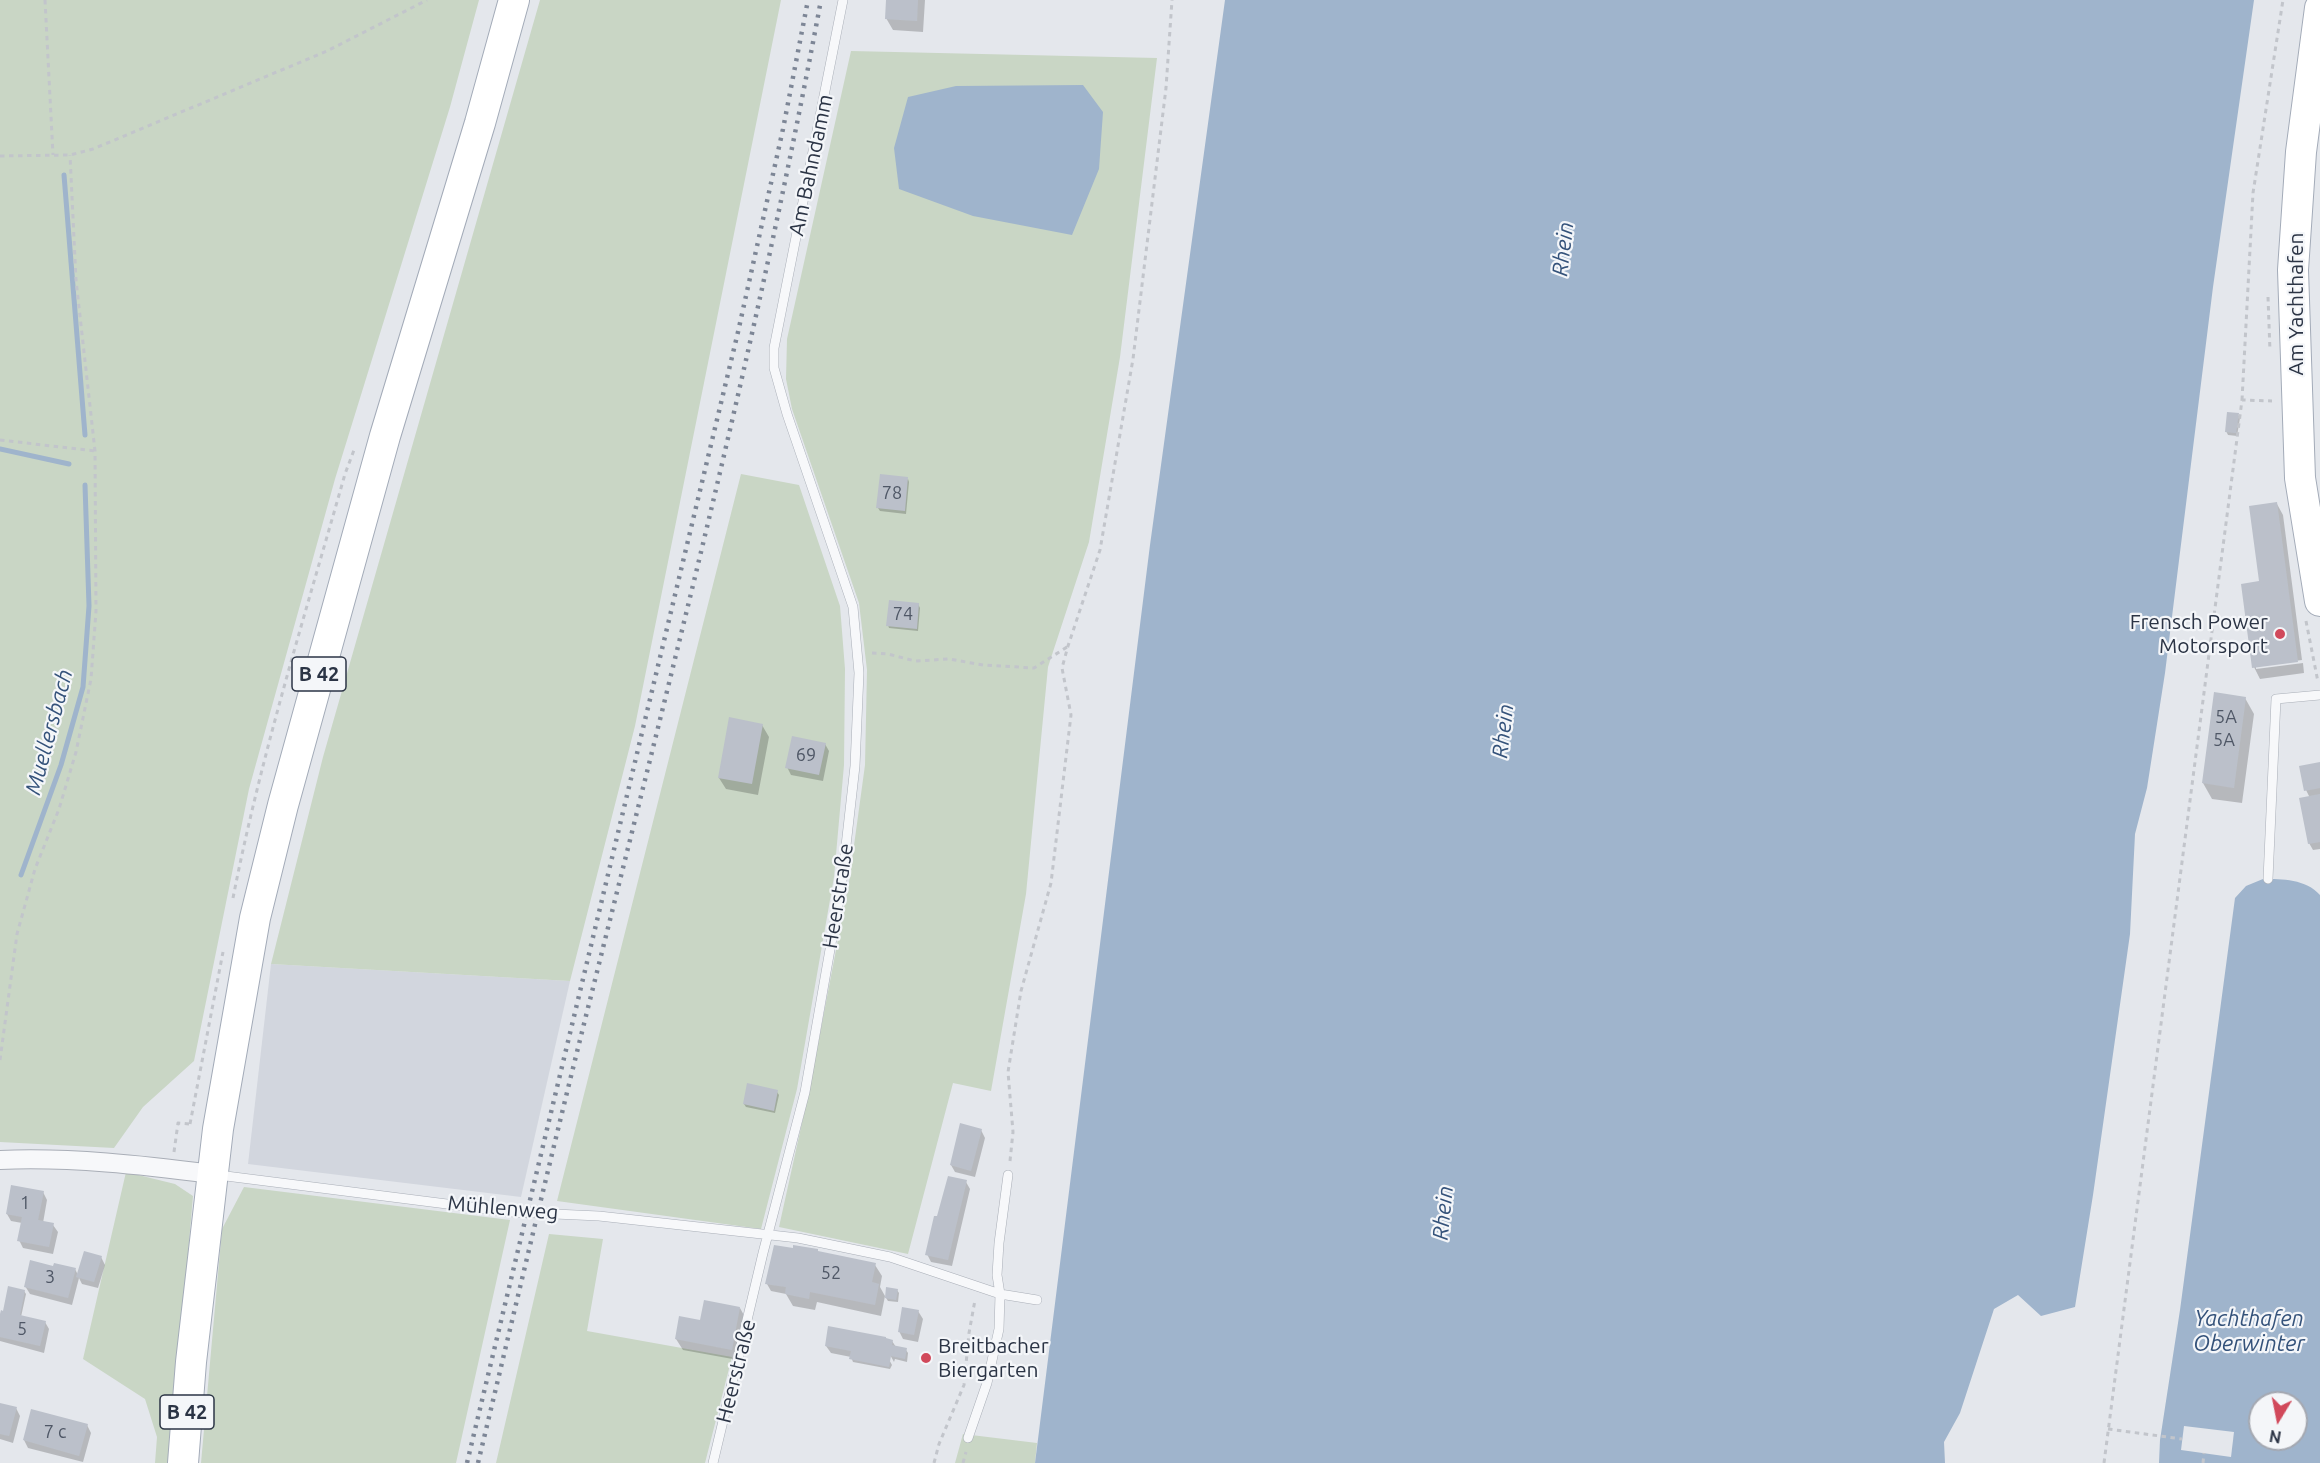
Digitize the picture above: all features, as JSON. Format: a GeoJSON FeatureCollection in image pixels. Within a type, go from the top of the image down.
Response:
{"type":"FeatureCollection","features":[{"type":"Feature","properties":{"kind":"main road","name":"B 42"},"geometry":{"type":"LineString","coordinates":[[183,1463],[191,1362],[218,1129],[255,918],[283,805],[382,447],[480,123],[514,0]]}},
{"type":"Feature","properties":{"kind":"main road","name":"Am Yachthafen"},"geometry":{"type":"LineString","coordinates":[[2320,8],[2310,153],[2293,270],[2300,478],[2320,601]]}},
{"type":"Feature","properties":{"kind":"street","name":"Mühlenweg"},"geometry":{"type":"LineString","coordinates":[[0,1160],[46,1158],[171,1168],[213,1174]]}},
{"type":"Feature","properties":{"kind":"lane","name":"Am Bahndamm"},"geometry":{"type":"LineString","coordinates":[[776,329],[819,129],[843,0]]}},
{"type":"Feature","properties":{"kind":"lane","name":"Heerstraße"},"geometry":{"type":"LineString","coordinates":[[713,1463],[805,1092],[842,880],[855,766],[858,652],[852,607],[787,414],[774,368],[776,329]]}},
{"type":"Feature","properties":{"kind":"lane"},"geometry":{"type":"LineString","coordinates":[[2268,879],[2276,699],[2320,695]]}},
{"type":"Feature","properties":{"kind":"lane","name":"Mühlenweg"},"geometry":{"type":"LineString","coordinates":[[213,1174],[510,1212],[599,1216],[845,1246],[890,1257],[1000,1294],[1037,1300]]}},
{"type":"Feature","properties":{"kind":"lane"},"geometry":{"type":"LineString","coordinates":[[968,1438],[990,1372],[999,1329],[1000,1294],[997,1275],[1008,1175]]}},
{"type":"Feature","properties":{"kind":"path"},"geometry":{"type":"LineString","coordinates":[[45,0],[53,155]]}},
{"type":"Feature","properties":{"kind":"path"},"geometry":{"type":"LineString","coordinates":[[0,156],[70,154],[93,149],[327,51],[427,0]]}},
{"type":"Feature","properties":{"kind":"path"},"geometry":{"type":"LineString","coordinates":[[1008,1175],[1013,1132],[1008,1072],[1021,991],[1051,883],[1071,716],[1062,668],[1100,550],[1133,359],[1166,88],[1172,0]]}},
{"type":"Feature","properties":{"kind":"path"},"geometry":{"type":"LineString","coordinates":[[2103,1463],[2242,400],[2253,193],[2283,0]]}},
{"type":"Feature","properties":{"kind":"path"},"geometry":{"type":"LineString","coordinates":[[0,1060],[17,934],[35,869],[59,808],[76,752],[91,680],[96,611],[95,451],[76,280],[70,154]]}},
{"type":"Feature","properties":{"kind":"path"},"geometry":{"type":"LineString","coordinates":[[2242,400],[2272,401]]}},
{"type":"Feature","properties":{"kind":"path"},"geometry":{"type":"LineString","coordinates":[[0,440],[95,451]]}},
{"type":"Feature","properties":{"kind":"path"},"geometry":{"type":"LineString","coordinates":[[858,652],[888,654],[915,662],[949,659],[983,665],[1034,668],[1068,646]]}},
{"type":"Feature","properties":{"kind":"path"},"geometry":{"type":"LineString","coordinates":[[171,1168],[178,1123],[218,1129]]}},
{"type":"Feature","properties":{"kind":"path"},"geometry":{"type":"LineString","coordinates":[[933,1463],[964,1385],[969,1333],[978,1287]]}},
{"type":"Feature","properties":{"kind":"path"},"geometry":{"type":"LineString","coordinates":[[2108,1429],[2182,1439]]}},
{"type":"Feature","properties":{"kind":"path"},"geometry":{"type":"LineString","coordinates":[[2203,1463],[2204,1453]]}},
{"type":"Feature","properties":{"kind":"shaded area"},"geometry":{"type":"Polygon","coordinates":[[[271,964],[570,981],[521,1197],[248,1164],[271,964]]]}},
{"type":"Feature","properties":{"kind":"green space"},"geometry":{"type":"Polygon","coordinates":[[[0,0],[479,0],[450,107],[335,479],[249,789],[194,1061],[143,1107],[114,1148],[0,1142],[0,0]]]}},
{"type":"Feature","properties":{"kind":"green space"},"geometry":{"type":"Polygon","coordinates":[[[540,0],[781,0],[635,726],[570,981],[271,964],[323,757],[540,0]]]}},
{"type":"Feature","properties":{"kind":"green space"},"geometry":{"type":"Polygon","coordinates":[[[851,51],[1157,58],[1120,357],[1089,542],[1048,667],[1026,894],[991,1091],[953,1083],[908,1254],[779,1227],[809,1091],[849,882],[865,765],[867,670],[859,603],[792,409],[786,379],[787,339],[851,51]]]}},
{"type":"Feature","properties":{"kind":"green space"},"geometry":{"type":"Polygon","coordinates":[[[741,474],[799,485],[840,606],[845,669],[844,765],[834,877],[797,1089],[761,1229],[557,1201],[741,474]]]}},
{"type":"Feature","properties":{"kind":"green space"},"geometry":{"type":"Polygon","coordinates":[[[126,1172],[175,1184],[193,1196],[170,1463],[155,1463],[157,1437],[145,1399],[83,1359],[126,1172]]]}},
{"type":"Feature","properties":{"kind":"green space"},"geometry":{"type":"Polygon","coordinates":[[[244,1187],[510,1220],[456,1463],[201,1463],[222,1229],[244,1187]]]}},
{"type":"Feature","properties":{"kind":"green space"},"geometry":{"type":"Polygon","coordinates":[[[549,1234],[603,1239],[587,1331],[732,1357],[705,1463],[496,1463],[549,1234]]]}},
{"type":"Feature","properties":{"kind":"green space"},"geometry":{"type":"Polygon","coordinates":[[[963,1434],[1037,1443],[1035,1463],[955,1463],[963,1434]]]}},
{"type":"Feature","properties":{"kind":"water","name":"Rhein"},"geometry":{"type":"Polygon","coordinates":[[[1225,0],[2254,0],[2213,287],[2165,673],[2147,788],[2135,834],[2130,934],[2075,1307],[2041,1316],[2018,1295],[1994,1309],[1960,1413],[1944,1442],[1945,1463],[1035,1463],[1150,545],[1225,0]]]}},
{"type":"Feature","properties":{"kind":"water"},"geometry":{"type":"Polygon","coordinates":[[[1083,85],[1103,112],[1099,169],[1072,235],[973,216],[899,189],[894,148],[908,97],[956,86],[1083,85]]]}},
{"type":"Feature","properties":{"kind":"water","name":"Yachthafen Oberwinter"},"geometry":{"type":"Polygon","coordinates":[[[2263,879],[2301,883],[2320,895],[2320,1463],[2159,1463],[2160,1440],[2180,1310],[2235,898],[2246,886],[2263,879]]]}},
{"type":"Feature","properties":{"kind":"pier"},"geometry":{"type":"Polygon","coordinates":[[[2184,1426],[2234,1432],[2231,1457],[2181,1450],[2184,1426]]]}},
{"type":"Feature","properties":{"kind":"building"},"geometry":{"type":"Polygon","coordinates":[[[886,0],[918,0],[917,21],[885,19],[886,0]]]}},
{"type":"Feature","properties":{"kind":"building"},"geometry":{"type":"Polygon","coordinates":[[[2227,412],[2239,413],[2236,433],[2225,432],[2227,412]]]}},
{"type":"Feature","properties":{"kind":"building"},"geometry":{"type":"Polygon","coordinates":[[[880,474],[908,477],[905,511],[876,508],[880,474]]]}},
{"type":"Feature","properties":{"kind":"building"},"geometry":{"type":"Polygon","coordinates":[[[2277,502],[2298,662],[2252,668],[2241,584],[2259,581],[2249,506],[2277,502]]]}},
{"type":"Feature","properties":{"kind":"building"},"geometry":{"type":"Polygon","coordinates":[[[889,600],[919,603],[917,629],[886,626],[889,600]]]}},
{"type":"Feature","properties":{"kind":"building"},"geometry":{"type":"Polygon","coordinates":[[[2214,692],[2246,697],[2234,788],[2202,783],[2214,692]]]}},
{"type":"Feature","properties":{"kind":"building"},"geometry":{"type":"Polygon","coordinates":[[[729,717],[763,724],[752,784],[718,778],[729,717]]]}},
{"type":"Feature","properties":{"kind":"building"},"geometry":{"type":"Polygon","coordinates":[[[792,736],[826,743],[819,775],[785,768],[792,736]]]}},
{"type":"Feature","properties":{"kind":"building"},"geometry":{"type":"Polygon","coordinates":[[[2320,762],[2320,788],[2304,791],[2299,766],[2320,762]]]}},
{"type":"Feature","properties":{"kind":"building"},"geometry":{"type":"Polygon","coordinates":[[[2320,794],[2320,842],[2308,844],[2299,798],[2320,794]]]}},
{"type":"Feature","properties":{"kind":"building"},"geometry":{"type":"Polygon","coordinates":[[[747,1083],[778,1090],[774,1111],[743,1104],[747,1083]]]}},
{"type":"Feature","properties":{"kind":"building"},"geometry":{"type":"Polygon","coordinates":[[[960,1123],[982,1129],[971,1171],[950,1165],[960,1123]]]}},
{"type":"Feature","properties":{"kind":"building"},"geometry":{"type":"Polygon","coordinates":[[[948,1176],[967,1180],[948,1260],[925,1255],[934,1216],[937,1216],[948,1176]]]}},
{"type":"Feature","properties":{"kind":"building"},"geometry":{"type":"Polygon","coordinates":[[[11,1185],[44,1191],[38,1220],[54,1223],[49,1247],[17,1241],[22,1217],[6,1214],[11,1185]]]}},
{"type":"Feature","properties":{"kind":"building"},"geometry":{"type":"Polygon","coordinates":[[[774,1245],[818,1249],[818,1251],[876,1263],[872,1282],[879,1284],[875,1305],[810,1292],[809,1299],[785,1294],[786,1287],[765,1284],[774,1245]]]}},
{"type":"Feature","properties":{"kind":"building"},"geometry":{"type":"Polygon","coordinates":[[[84,1251],[102,1256],[94,1282],[76,1277],[84,1251]]]}},
{"type":"Feature","properties":{"kind":"building"},"geometry":{"type":"Polygon","coordinates":[[[30,1260],[53,1266],[54,1263],[76,1268],[68,1298],[24,1287],[30,1260]]]}},
{"type":"Feature","properties":{"kind":"building"},"geometry":{"type":"Polygon","coordinates":[[[8,1286],[25,1290],[20,1315],[46,1321],[40,1346],[0,1337],[0,1314],[1,1310],[3,1311],[8,1286]]]}},
{"type":"Feature","properties":{"kind":"building"},"geometry":{"type":"Polygon","coordinates":[[[886,1287],[898,1289],[896,1300],[885,1298],[886,1287]]]}},
{"type":"Feature","properties":{"kind":"building"},"geometry":{"type":"Polygon","coordinates":[[[704,1300],[740,1307],[732,1350],[675,1339],[679,1316],[700,1320],[704,1300]]]}},
{"type":"Feature","properties":{"kind":"building"},"geometry":{"type":"Polygon","coordinates":[[[902,1307],[919,1310],[914,1335],[898,1332],[902,1307]]]}},
{"type":"Feature","properties":{"kind":"building"},"geometry":{"type":"Polygon","coordinates":[[[828,1326],[893,1340],[892,1345],[907,1348],[905,1359],[891,1356],[889,1367],[849,1359],[851,1351],[825,1346],[828,1326]]]}},
{"type":"Feature","properties":{"kind":"building"},"geometry":{"type":"Polygon","coordinates":[[[0,1403],[17,1407],[9,1436],[0,1434],[0,1403]]]}},
{"type":"Feature","properties":{"kind":"building"},"geometry":{"type":"Polygon","coordinates":[[[31,1409],[88,1424],[79,1456],[23,1440],[31,1409]]]}},
{"type":"Feature","properties":{"kind":"waterway"},"geometry":{"type":"LineString","coordinates":[[64,175],[85,435]]}},
{"type":"Feature","properties":{"kind":"waterway","name":"Muellersbach"},"geometry":{"type":"LineString","coordinates":[[0,449],[69,464]]}},
{"type":"Feature","properties":{"kind":"waterway","name":"Muellersbach"},"geometry":{"type":"LineString","coordinates":[[21,875],[61,765],[83,687],[89,606],[85,485]]}},
{"type":"Feature","properties":{"kind":"railway"},"geometry":{"type":"LineString","coordinates":[[467,1463],[738,332],[783,129],[808,0]]}},
{"type":"Feature","properties":{"kind":"railway"},"geometry":{"type":"LineString","coordinates":[[478,1463],[738,396],[821,0]]}},
{"type":"Feature","properties":{"kind":"place","name":"Frensch Power Motorsport"},"geometry":{"type":"Point","coordinates":[2280,634]}},
{"type":"Feature","properties":{"kind":"place","name":"Breitbacher Biergarten"},"geometry":{"type":"Point","coordinates":[926,1358]}}]}
